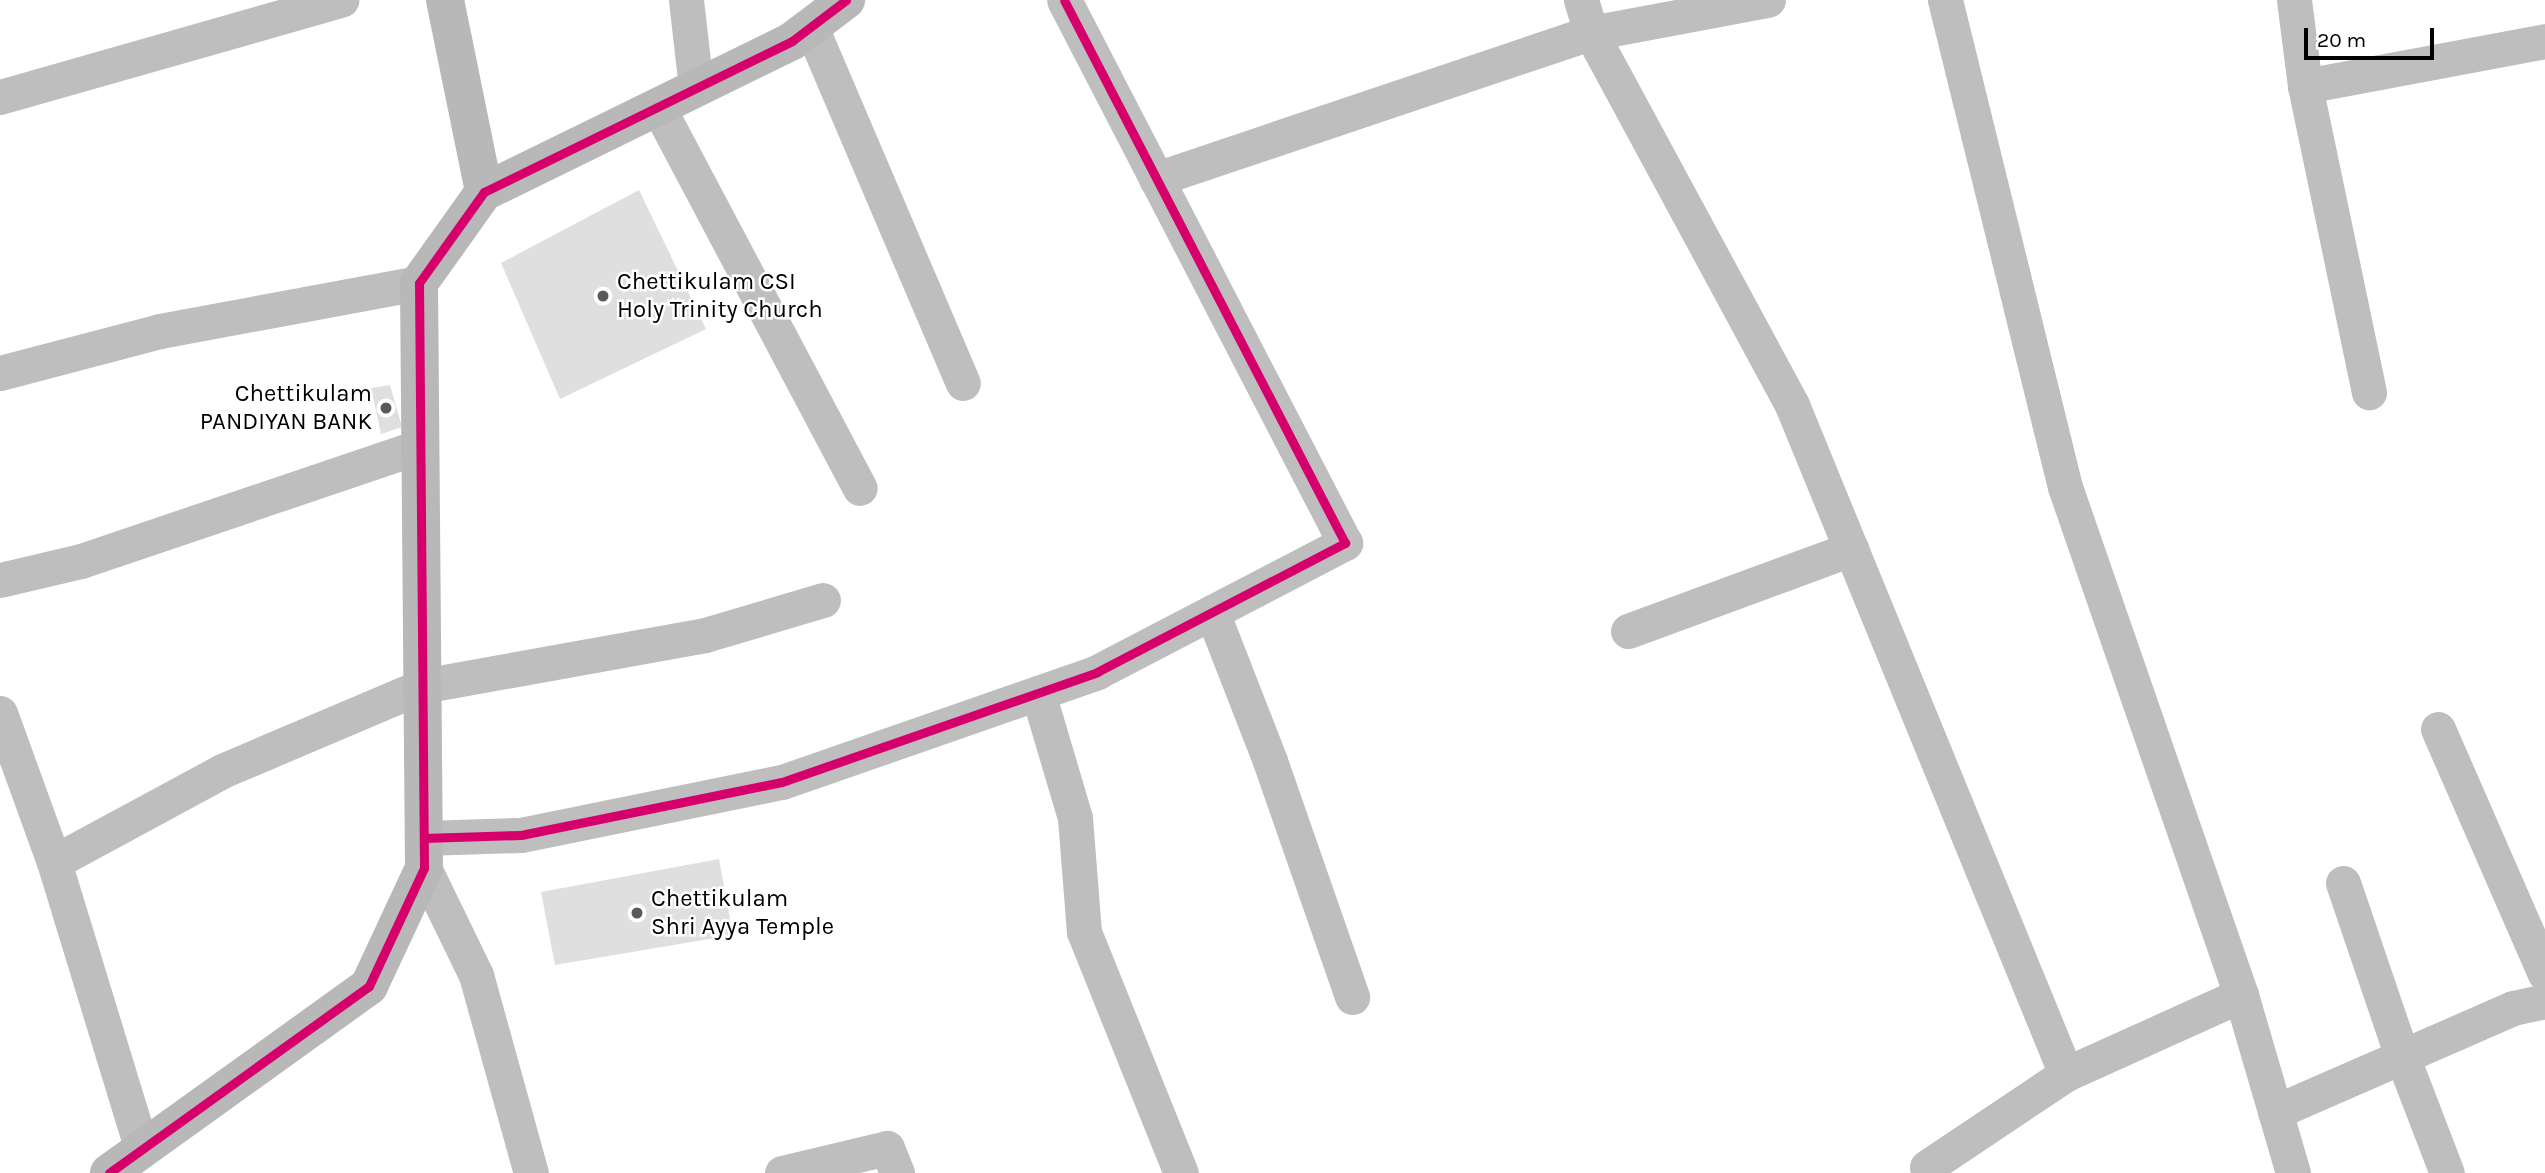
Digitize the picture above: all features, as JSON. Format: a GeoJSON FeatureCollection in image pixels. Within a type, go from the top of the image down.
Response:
{"type":"FeatureCollection","features":[{"type":"Feature","properties":{"kind":"street"},"geometry":{"type":"LineString","coordinates":[[0,97],[341,0]]}},
{"type":"Feature","properties":{"kind":"street"},"geometry":{"type":"LineString","coordinates":[[446,0],[484,192]]}},
{"type":"Feature","properties":{"kind":"street"},"geometry":{"type":"LineString","coordinates":[[685,0],[696,89]]}},
{"type":"Feature","properties":{"kind":"street"},"geometry":{"type":"LineString","coordinates":[[531,1173],[476,975],[424,853],[419,282],[484,192],[792,41],[846,0]]}},
{"type":"Feature","properties":{"kind":"street"},"geometry":{"type":"LineString","coordinates":[[424,853],[782,782],[1097,672],[1345,543],[1064,0]]}},
{"type":"Feature","properties":{"kind":"street"},"geometry":{"type":"LineString","coordinates":[[1581,0],[1591,33],[1792,405],[2066,1074]]}},
{"type":"Feature","properties":{"kind":"street"},"geometry":{"type":"LineString","coordinates":[[1156,179],[1591,33],[1768,0]]}},
{"type":"Feature","properties":{"kind":"street"},"geometry":{"type":"LineString","coordinates":[[1945,0],[2065,487],[2241,995],[2293,1173]]}},
{"type":"Feature","properties":{"kind":"street"},"geometry":{"type":"LineString","coordinates":[[2294,0],[2305,86],[2369,392]]}},
{"type":"Feature","properties":{"kind":"street"},"geometry":{"type":"LineString","coordinates":[[811,27],[962,383]]}},
{"type":"Feature","properties":{"kind":"street"},"geometry":{"type":"LineString","coordinates":[[2305,86],[2545,41]]}},
{"type":"Feature","properties":{"kind":"street"},"geometry":{"type":"LineString","coordinates":[[658,107],[860,488]]}},
{"type":"Feature","properties":{"kind":"street"},"geometry":{"type":"LineString","coordinates":[[0,373],[160,331],[419,282]]}},
{"type":"Feature","properties":{"kind":"street"},"geometry":{"type":"LineString","coordinates":[[0,580],[93,556],[420,446]]}},
{"type":"Feature","properties":{"kind":"street"},"geometry":{"type":"LineString","coordinates":[[1628,631],[1851,549]]}},
{"type":"Feature","properties":{"kind":"street"},"geometry":{"type":"LineString","coordinates":[[54,862],[222,771],[422,687],[705,635],[823,600]]}},
{"type":"Feature","properties":{"kind":"street"},"geometry":{"type":"LineString","coordinates":[[1212,612],[1270,761],[1352,997]]}},
{"type":"Feature","properties":{"kind":"street"},"geometry":{"type":"LineString","coordinates":[[1038,692],[1076,818],[1084,932],[1181,1173]]}},
{"type":"Feature","properties":{"kind":"street"},"geometry":{"type":"LineString","coordinates":[[0,713],[54,862],[142,1149]]}},
{"type":"Feature","properties":{"kind":"street"},"geometry":{"type":"LineString","coordinates":[[2438,729],[2545,974]]}},
{"type":"Feature","properties":{"kind":"street"},"geometry":{"type":"LineString","coordinates":[[109,1173],[369,986],[424,853]]}},
{"type":"Feature","properties":{"kind":"street"},"geometry":{"type":"LineString","coordinates":[[2343,883],[2402,1056],[2447,1173]]}},
{"type":"Feature","properties":{"kind":"street"},"geometry":{"type":"LineString","coordinates":[[1927,1167],[2066,1074],[2241,995]]}},
{"type":"Feature","properties":{"kind":"street"},"geometry":{"type":"LineString","coordinates":[[2275,1112],[2513,1008],[2545,1001]]}},
{"type":"Feature","properties":{"kind":"street"},"geometry":{"type":"LineString","coordinates":[[782,1173],[887,1148],[897,1173]]}},
{"type":"Feature","properties":{"kind":"building","name":"Chettikulam CSI Holy Trinity Church"},"geometry":{"type":"Polygon","coordinates":[[[639,190],[706,329],[560,399],[501,263],[639,190]]]}},
{"type":"Feature","properties":{"kind":"building","name":"Chettikulam PANDIYAN BANK"},"geometry":{"type":"Polygon","coordinates":[[[390,385],[402,427],[381,434],[371,388],[390,385]]]}},
{"type":"Feature","properties":{"kind":"building","name":"Chettikulam Shri Ayya Temple"},"geometry":{"type":"Polygon","coordinates":[[[719,859],[733,935],[555,965],[541,892],[719,859]]]}},
{"type":"Feature","properties":{"kind":"cycle path"},"geometry":{"type":"LineString","coordinates":[[109,1173],[369,986],[424,868],[419,283],[484,192],[792,41],[846,0]]}},
{"type":"Feature","properties":{"kind":"cycle path"},"geometry":{"type":"LineString","coordinates":[[424,838],[521,835],[782,782],[1097,672],[1345,543],[1064,0]]}},
{"type":"Feature","properties":{"kind":"place","name":"Chettikulam CSI Holy Trinity Church"},"geometry":{"type":"Point","coordinates":[603,296]}},
{"type":"Feature","properties":{"kind":"place","name":"Chettikulam PANDIYAN BANK"},"geometry":{"type":"Point","coordinates":[386,408]}},
{"type":"Feature","properties":{"kind":"place","name":"Chettikulam Shri Ayya Temple"},"geometry":{"type":"Point","coordinates":[637,913]}}]}
